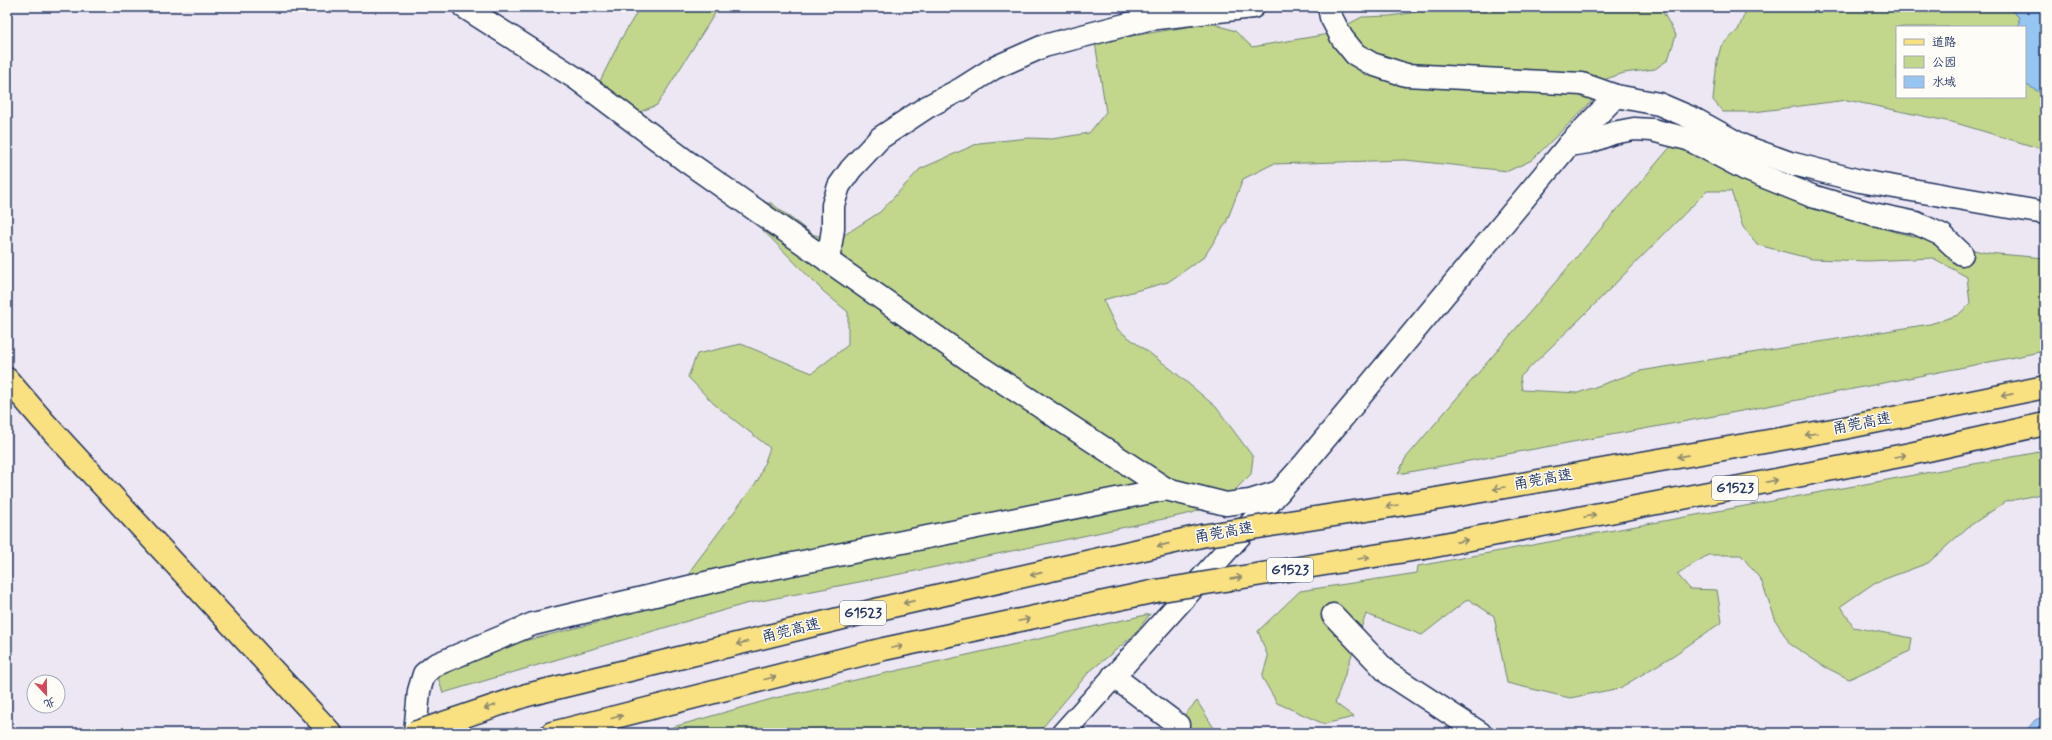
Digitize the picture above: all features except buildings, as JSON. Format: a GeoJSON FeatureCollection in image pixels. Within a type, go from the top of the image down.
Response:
{"type":"FeatureCollection","features":[{"type":"Feature","properties":{"kind":"main road"},"geometry":{"type":"LineString","coordinates":[[7,379],[44,422],[331,733]]}},
{"type":"Feature","properties":{"kind":"main road","name":"甬莞高速"},"geometry":{"type":"LineString","coordinates":[[415,733],[527,695],[892,606],[1201,536],[1430,500],[1844,428],[2045,387]]}},
{"type":"Feature","properties":{"kind":"main road","name":"G1523"},"geometry":{"type":"LineString","coordinates":[[552,733],[884,650],[1156,591],[1424,548],[1903,455],[2045,424]]}},
{"type":"Feature","properties":{"kind":"street"},"geometry":{"type":"LineString","coordinates":[[464,7],[577,79],[686,161],[968,359],[1166,489],[1202,500],[1226,504],[1250,501],[1279,492]]}},
{"type":"Feature","properties":{"kind":"street"},"geometry":{"type":"LineString","coordinates":[[828,261],[833,229],[833,205],[839,186],[851,169],[880,138],[927,107],[961,89],[994,68],[1044,46],[1148,19],[1253,7]]}},
{"type":"Feature","properties":{"kind":"street"},"geometry":{"type":"LineString","coordinates":[[1328,7],[1331,17],[1342,38],[1355,54],[1372,64],[1399,72],[1406,74],[1582,84],[1616,96],[1659,104],[1694,119],[1743,146],[1790,163],[1860,181],[2045,213]]}},
{"type":"Feature","properties":{"kind":"street"},"geometry":{"type":"LineString","coordinates":[[1063,733],[1279,492],[1568,145],[1616,96]]}},
{"type":"Feature","properties":{"kind":"street"},"geometry":{"type":"LineString","coordinates":[[1568,145],[1589,142],[1613,133],[1634,129],[1652,130],[1688,139],[1745,169],[1812,196],[1873,214],[1916,223],[1942,235],[1962,254]]}},
{"type":"Feature","properties":{"kind":"street"},"geometry":{"type":"LineString","coordinates":[[415,733],[419,691],[424,674],[442,662],[533,624],[748,573],[1166,489]]}},
{"type":"Feature","properties":{"kind":"street"},"geometry":{"type":"LineString","coordinates":[[1333,615],[1388,673],[1480,733]]}},
{"type":"Feature","properties":{"kind":"street"},"geometry":{"type":"LineString","coordinates":[[1113,676],[1178,725]]}},
{"type":"Feature","properties":{"kind":"green space"},"geometry":{"type":"Polygon","coordinates":[[[640,7],[719,7],[657,105],[637,113],[598,85],[621,39],[640,7]]]}},
{"type":"Feature","properties":{"kind":"green space"},"geometry":{"type":"Polygon","coordinates":[[[1421,7],[1660,7],[1676,35],[1668,60],[1655,69],[1624,73],[1606,79],[1591,102],[1532,160],[1508,171],[1405,160],[1273,164],[1243,179],[1226,223],[1204,257],[1168,282],[1103,300],[1117,329],[1171,369],[1216,407],[1253,457],[1251,474],[1227,498],[1192,513],[926,569],[745,604],[443,693],[437,674],[496,648],[608,620],[684,591],[692,568],[758,480],[770,448],[714,404],[688,377],[697,354],[741,344],[812,373],[848,345],[848,312],[824,292],[738,205],[771,203],[812,234],[835,241],[880,212],[920,169],[979,143],[1029,138],[1052,139],[1089,133],[1106,112],[1095,42],[1211,23],[1235,31],[1252,47],[1329,34],[1362,17],[1390,16],[1417,12],[1421,7]]]}},
{"type":"Feature","properties":{"kind":"green space"},"geometry":{"type":"Polygon","coordinates":[[[1744,7],[2007,7],[2019,17],[2019,26],[1896,26],[1896,98],[2026,98],[2026,85],[2045,95],[2045,150],[1956,123],[1847,100],[1754,112],[1723,112],[1713,100],[1717,61],[1721,46],[1738,30],[1745,13],[1744,7]]]}},
{"type":"Feature","properties":{"kind":"green space"},"geometry":{"type":"Polygon","coordinates":[[[1672,145],[1793,200],[1895,232],[1987,253],[2045,258],[2045,351],[1747,410],[1398,474],[1405,459],[1672,145]],[[1707,191],[1520,377],[1522,390],[1578,393],[1640,371],[1930,324],[1958,315],[1970,304],[1967,277],[1933,258],[1868,261],[1812,259],[1758,245],[1743,227],[1731,191],[1707,191]]]}},
{"type":"Feature","properties":{"kind":"green space"},"geometry":{"type":"Polygon","coordinates":[[[2045,451],[2045,493],[2005,502],[1968,527],[1928,563],[1874,583],[1841,606],[1853,627],[1912,638],[1910,651],[1849,679],[1825,667],[1790,644],[1776,621],[1761,580],[1741,555],[1708,555],[1677,574],[1690,589],[1717,590],[1722,622],[1674,655],[1620,688],[1570,698],[1507,683],[1494,616],[1468,599],[1422,635],[1366,614],[1335,703],[1354,717],[1324,724],[1277,703],[1262,677],[1268,657],[1258,631],[1300,591],[1417,573],[1418,566],[2045,451]]]}},
{"type":"Feature","properties":{"kind":"green space"},"geometry":{"type":"Polygon","coordinates":[[[1150,614],[1133,636],[1089,672],[1038,733],[652,733],[775,698],[1150,614]]]}},
{"type":"Feature","properties":{"kind":"green space"},"geometry":{"type":"Polygon","coordinates":[[[1197,701],[1217,733],[1168,733],[1197,701]]]}},
{"type":"Feature","properties":{"kind":"water"},"geometry":{"type":"Polygon","coordinates":[[[2007,7],[2045,7],[2045,95],[2026,85],[2026,26],[2019,26],[2019,17],[2007,7]]]}},
{"type":"Feature","properties":{"kind":"water"},"geometry":{"type":"Polygon","coordinates":[[[2045,716],[2045,733],[2024,733],[2035,720],[2045,716]]]}}]}
